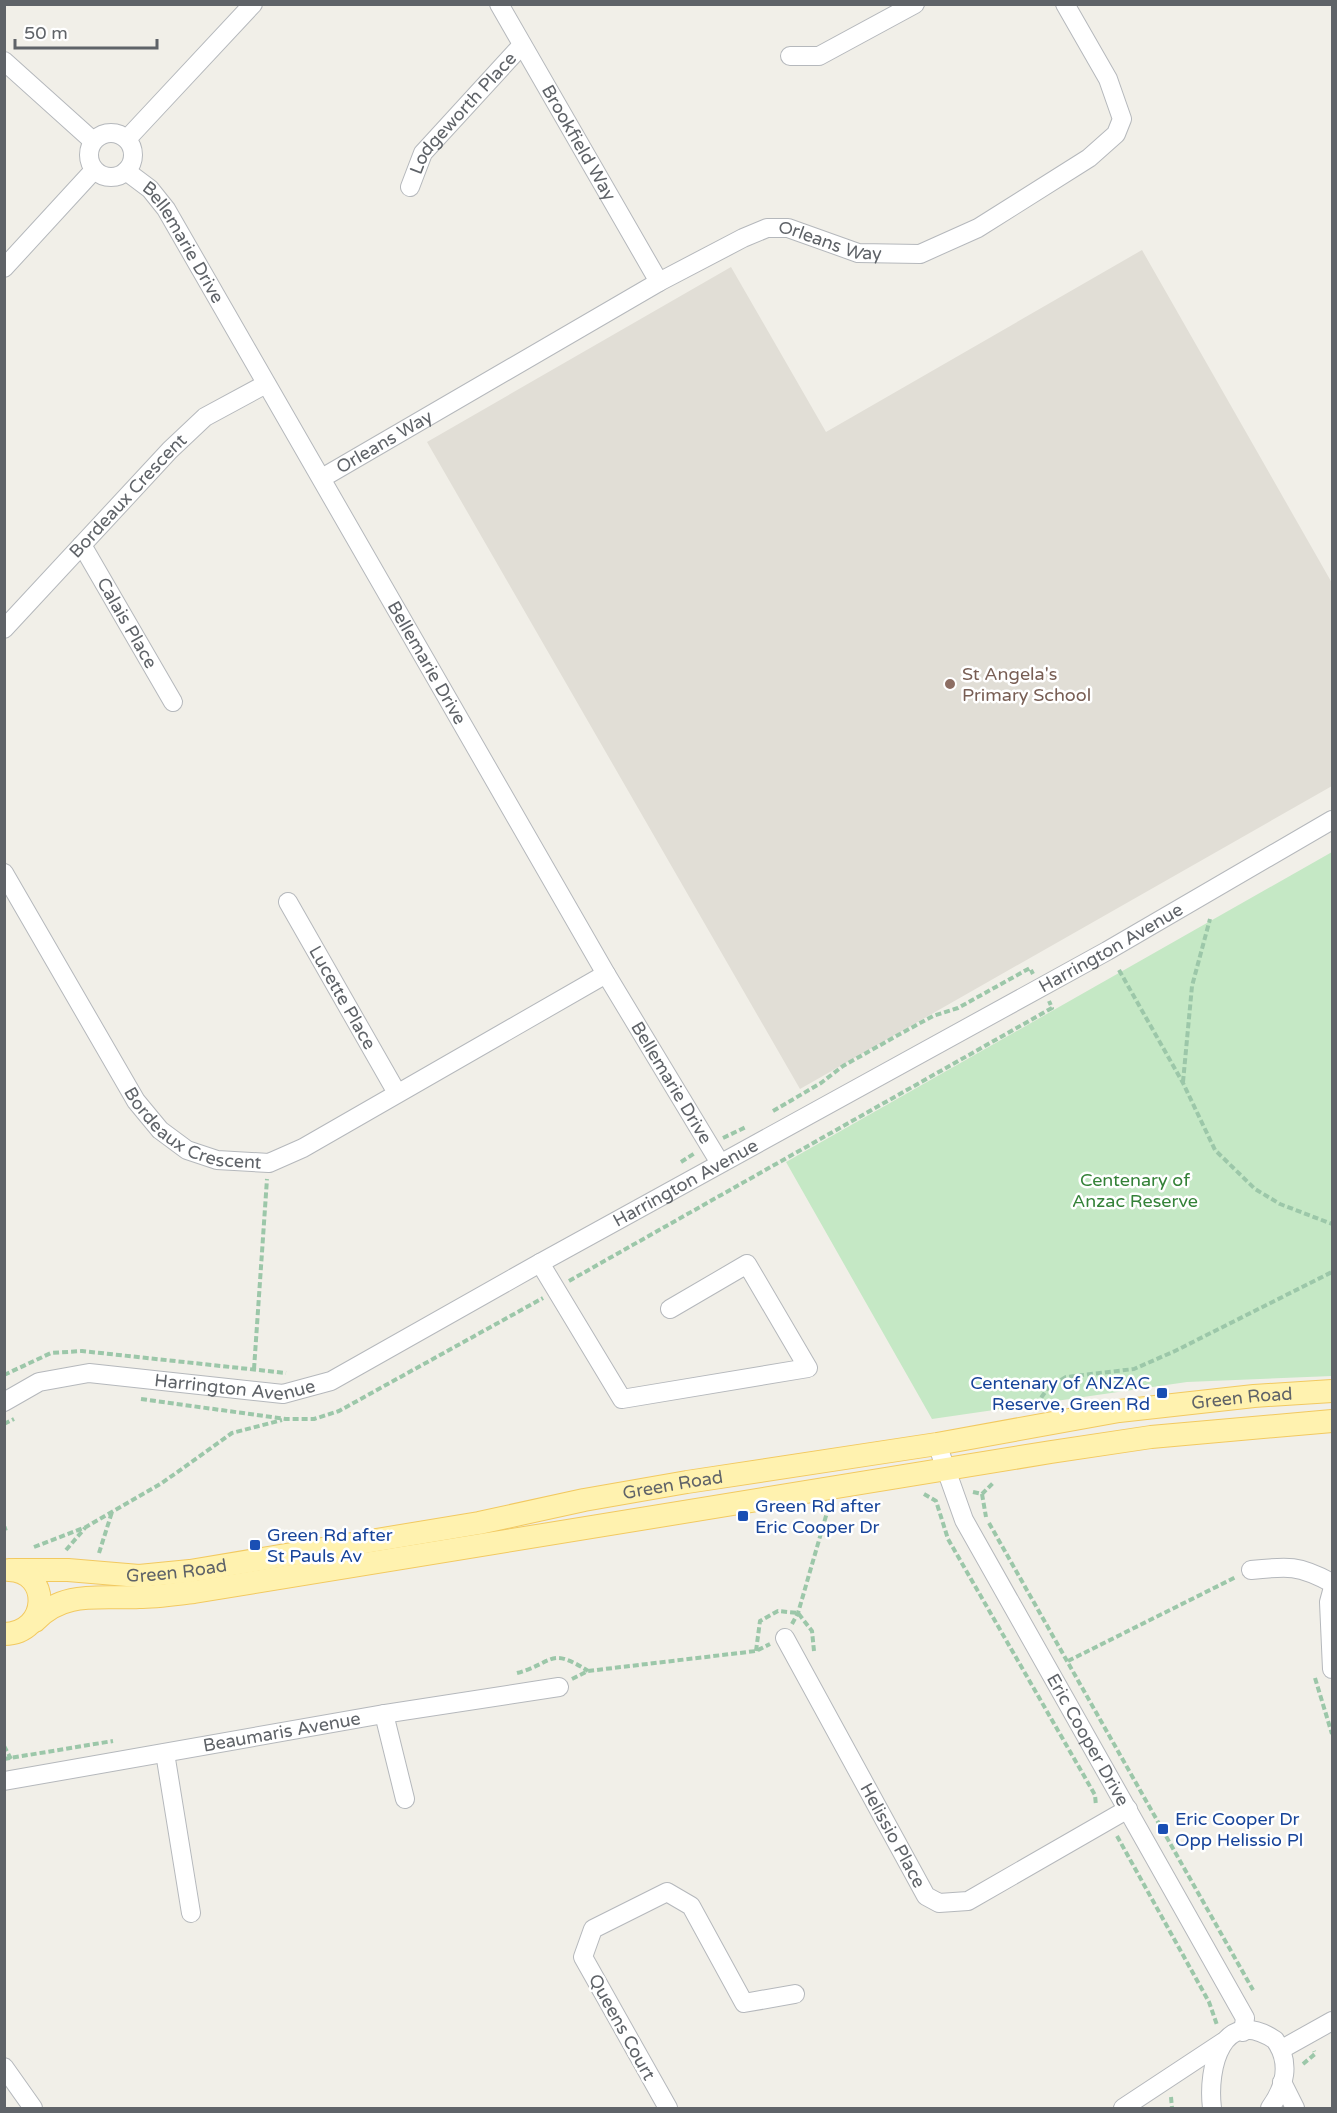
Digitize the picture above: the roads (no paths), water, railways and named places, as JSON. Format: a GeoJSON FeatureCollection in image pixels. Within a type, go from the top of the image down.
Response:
{"type":"FeatureCollection","features":[{"type":"Feature","properties":{"kind":"main road","name":"Green Road"},"geometry":{"type":"LineString","coordinates":[[10,1570],[68,1570],[139,1576],[190,1571],[479,1523],[584,1500],[687,1482],[937,1444],[1119,1411],[1254,1396],[1332,1391]]}},
{"type":"Feature","properties":{"kind":"main road","name":"Green Road"},"geometry":{"type":"LineString","coordinates":[[4,1634],[25,1630],[45,1609],[71,1598],[139,1597],[194,1592],[1151,1437],[1332,1421]]}},
{"type":"Feature","properties":{"kind":"main road"},"geometry":{"type":"LineString","coordinates":[[10,1570],[27,1576],[39,1594],[40,1609],[35,1621]]}},
{"type":"Feature","properties":{"kind":"street"},"geometry":{"type":"LineString","coordinates":[[127,139],[253,4]]}},
{"type":"Feature","properties":{"kind":"street","name":"Brookfield Way"},"geometry":{"type":"LineString","coordinates":[[499,4],[659,282]]}},
{"type":"Feature","properties":{"kind":"street"},"geometry":{"type":"LineString","coordinates":[[790,56],[819,56],[915,4]]}},
{"type":"Feature","properties":{"kind":"street","name":"Orleans Way"},"geometry":{"type":"LineString","coordinates":[[322,478],[659,282],[766,228],[788,228],[858,253],[920,254],[978,228],[1089,158],[1116,134],[1122,119],[1108,79],[1065,4]]}},
{"type":"Feature","properties":{"kind":"street","name":"Lodgeworth Place"},"geometry":{"type":"LineString","coordinates":[[410,187],[423,153],[522,45]]}},
{"type":"Feature","properties":{"kind":"street"},"geometry":{"type":"LineString","coordinates":[[4,62],[93,141]]}},
{"type":"Feature","properties":{"kind":"street"},"geometry":{"type":"LineString","coordinates":[[113,132],[127,139],[133,152],[126,171],[113,177],[94,170],[88,152],[93,141],[106,133],[113,132]]}},
{"type":"Feature","properties":{"kind":"street"},"geometry":{"type":"LineString","coordinates":[[4,268],[94,170]]}},
{"type":"Feature","properties":{"kind":"street","name":"Bellemarie Drive"},"geometry":{"type":"LineString","coordinates":[[126,171],[150,189],[166,209],[606,974],[720,1163]]}},
{"type":"Feature","properties":{"kind":"street","name":"Bordeaux Crescent"},"geometry":{"type":"LineString","coordinates":[[4,629],[205,417],[266,384]]}},
{"type":"Feature","properties":{"kind":"street","name":"Calais Place"},"geometry":{"type":"LineString","coordinates":[[82,545],[173,702]]}},
{"type":"Feature","properties":{"kind":"street","name":"Harrington Avenue"},"geometry":{"type":"LineString","coordinates":[[4,1402],[39,1382],[89,1373],[283,1394],[331,1381],[720,1163],[1107,951],[1332,820]]}},
{"type":"Feature","properties":{"kind":"street","name":"Bordeaux Crescent"},"geometry":{"type":"LineString","coordinates":[[4,873],[136,1101],[160,1130],[187,1150],[217,1160],[269,1163],[303,1148],[606,974]]}},
{"type":"Feature","properties":{"kind":"street","name":"Lucette Place"},"geometry":{"type":"LineString","coordinates":[[288,902],[397,1093]]}},
{"type":"Feature","properties":{"kind":"street"},"geometry":{"type":"LineString","coordinates":[[540,1263],[622,1399],[808,1368],[747,1264],[670,1309]]}},
{"type":"Feature","properties":{"kind":"street","name":"Eric Cooper Drive"},"geometry":{"type":"LineString","coordinates":[[937,1444],[964,1520],[1245,2018],[1243,2032]]}},
{"type":"Feature","properties":{"kind":"street"},"geometry":{"type":"LineString","coordinates":[[1251,1570],[1287,1566],[1314,1572],[1332,1583]]}},
{"type":"Feature","properties":{"kind":"street"},"geometry":{"type":"LineString","coordinates":[[1332,1591],[1329,1602],[1332,1669]]}},
{"type":"Feature","properties":{"kind":"street","name":"Helissio Place"},"geometry":{"type":"LineString","coordinates":[[785,1638],[926,1896],[939,1903],[968,1901],[1128,1809]]}},
{"type":"Feature","properties":{"kind":"street","name":"Beaumaris Avenue"},"geometry":{"type":"LineString","coordinates":[[4,1781],[384,1714],[559,1687]]}},
{"type":"Feature","properties":{"kind":"street"},"geometry":{"type":"LineString","coordinates":[[384,1714],[405,1799]]}},
{"type":"Feature","properties":{"kind":"street"},"geometry":{"type":"LineString","coordinates":[[165,1753],[191,1913]]}},
{"type":"Feature","properties":{"kind":"street","name":"Queens Court"},"geometry":{"type":"LineString","coordinates":[[668,2109],[583,1957],[593,1929],[667,1892],[691,1906],[744,2003],[795,1994]]}},
{"type":"Feature","properties":{"kind":"street"},"geometry":{"type":"LineString","coordinates":[[1282,2049],[1332,2021]]}},
{"type":"Feature","properties":{"kind":"street"},"geometry":{"type":"LineString","coordinates":[[1123,2109],[1223,2042],[1243,2032],[1254,2030],[1275,2040],[1282,2049],[1286,2069],[1270,2109]]}},
{"type":"Feature","properties":{"kind":"street"},"geometry":{"type":"LineString","coordinates":[[1212,2109],[1211,2071],[1223,2042]]}},
{"type":"Feature","properties":{"kind":"street"},"geometry":{"type":"LineString","coordinates":[[4,2067],[33,2109]]}},
{"type":"Feature","properties":{"kind":"street"},"geometry":{"type":"LineString","coordinates":[[1282,2082],[1295,2109]]}},
{"type":"Feature","properties":{"kind":"place","name":"St Angela's Primary School"},"geometry":{"type":"Point","coordinates":[950,684]}},
{"type":"Feature","properties":{"kind":"place","name":"Centenary of ANZAC Reserve, Green Rd"},"geometry":{"type":"Point","coordinates":[1162,1393]}},
{"type":"Feature","properties":{"kind":"place","name":"Green Rd after Eric Cooper Dr"},"geometry":{"type":"Point","coordinates":[743,1516]}},
{"type":"Feature","properties":{"kind":"place","name":"Green Rd after St Pauls Av"},"geometry":{"type":"Point","coordinates":[255,1545]}},
{"type":"Feature","properties":{"kind":"place","name":"Eric Cooper Dr Opp Helissio Pl"},"geometry":{"type":"Point","coordinates":[1163,1829]}},
{"type":"Feature","properties":{"kind":"park label","name":"Centenary of Anzac Reserve"},"geometry":{"type":"Point","coordinates":[1135,1190]}}]}
